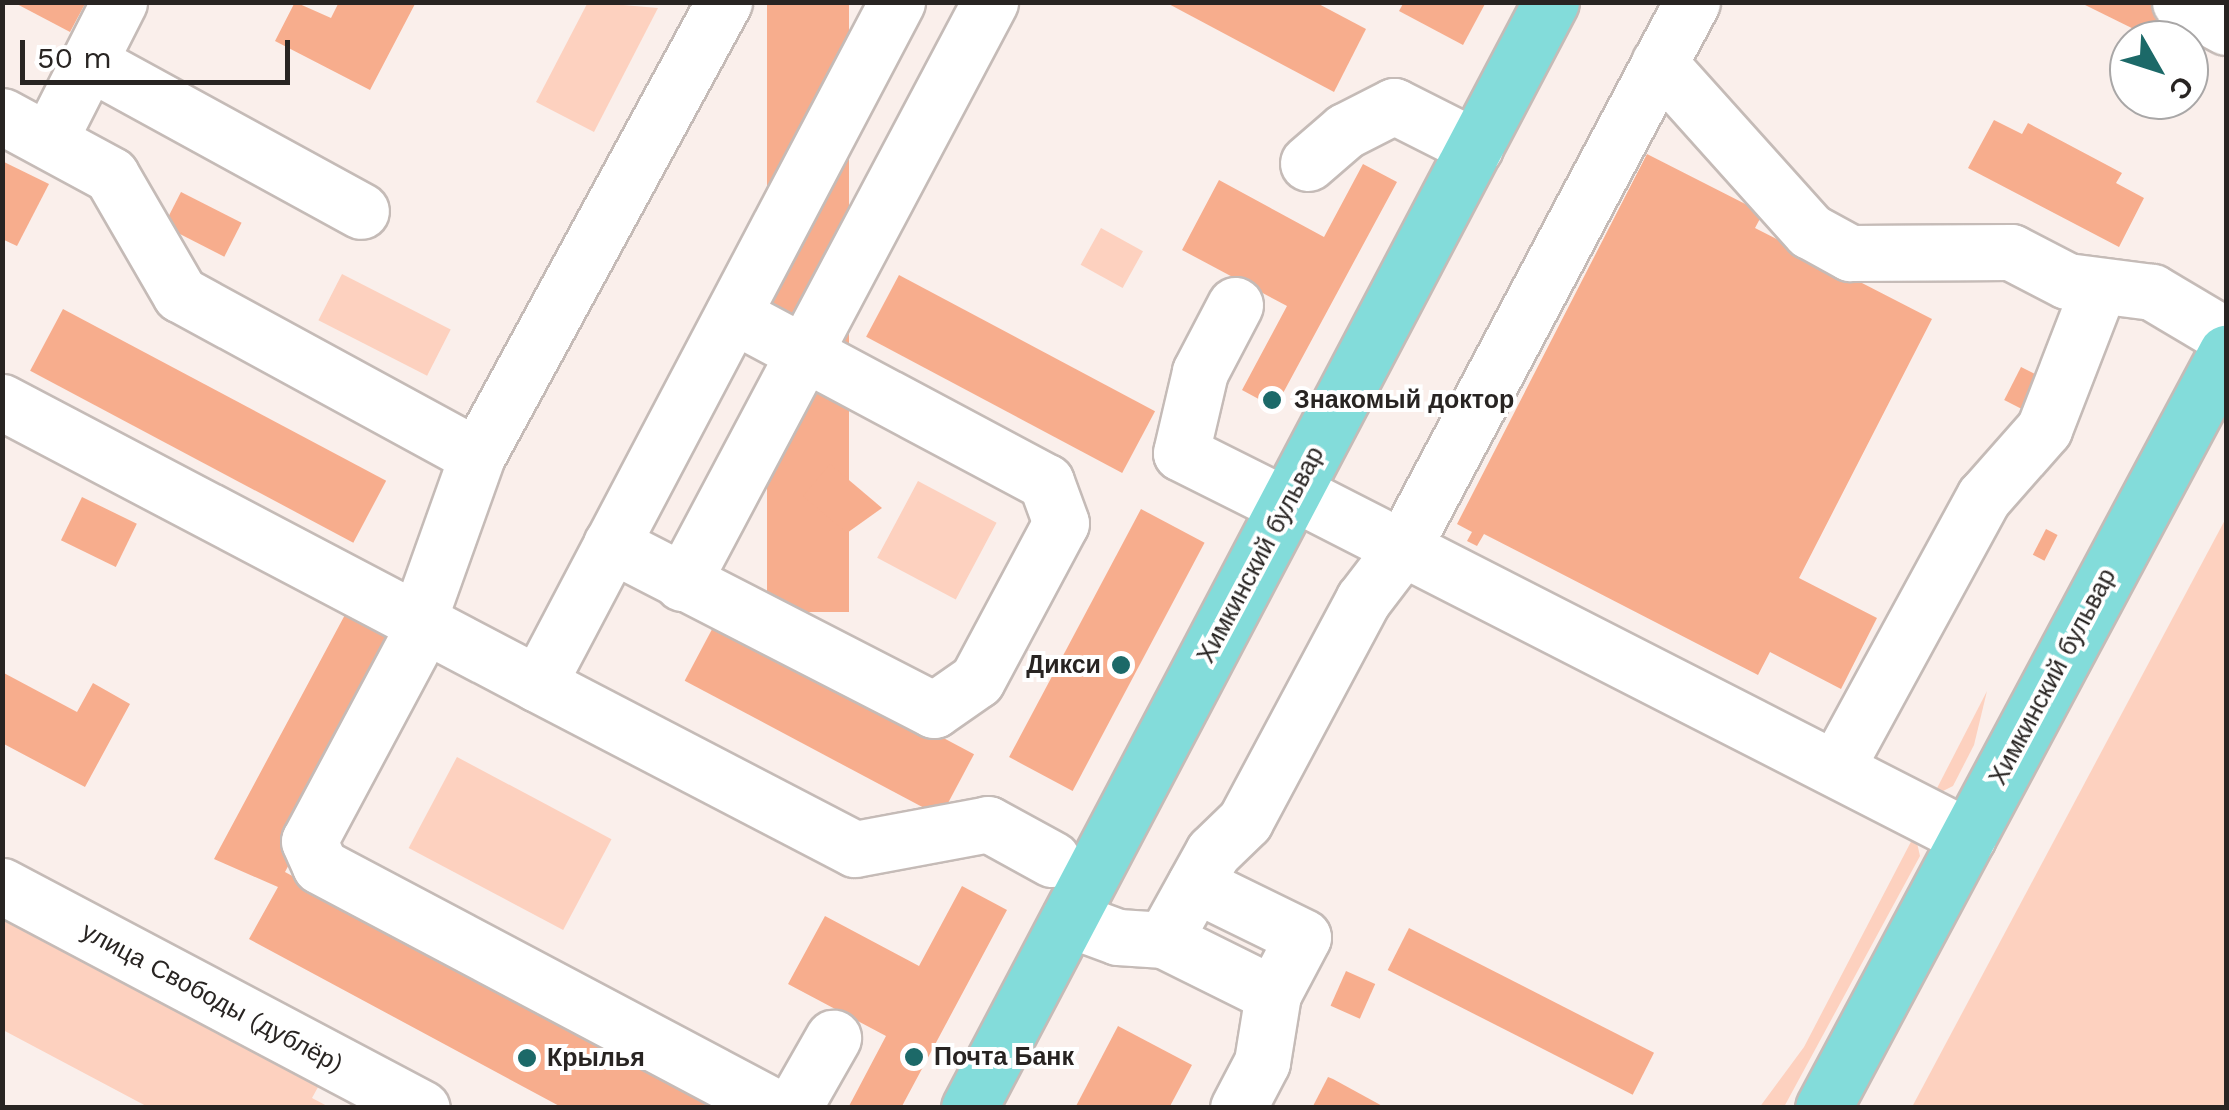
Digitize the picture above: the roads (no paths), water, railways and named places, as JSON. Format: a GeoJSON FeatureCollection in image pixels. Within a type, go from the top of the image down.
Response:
{"type":"FeatureCollection","features":[{"type":"Feature","properties":{"kind":"main road","name":"Химкинский бульвар"},"geometry":{"type":"LineString","coordinates":[[969,1108],[1552,2]]}},
{"type":"Feature","properties":{"kind":"main road","name":"Химкинский бульвар"},"geometry":{"type":"LineString","coordinates":[[1824,1108],[2226,353]]}},
{"type":"Feature","properties":{"kind":"street"},"geometry":{"type":"LineString","coordinates":[[118,2],[89,62],[26,128],[111,176],[180,294],[477,456]]}},
{"type":"Feature","properties":{"kind":"street"},"geometry":{"type":"LineString","coordinates":[[724,2],[477,456],[422,623],[309,841],[320,866],[776,1108]]}},
{"type":"Feature","properties":{"kind":"street"},"geometry":{"type":"LineString","coordinates":[[538,684],[898,2]]}},
{"type":"Feature","properties":{"kind":"street"},"geometry":{"type":"LineString","coordinates":[[682,583],[990,2]]}},
{"type":"Feature","properties":{"kind":"street"},"geometry":{"type":"LineString","coordinates":[[1164,940],[1213,852],[1245,820],[1363,600],[1402,549],[1692,2]]}},
{"type":"Feature","properties":{"kind":"street"},"geometry":{"type":"LineString","coordinates":[[2180,2],[2226,27]]}},
{"type":"Feature","properties":{"kind":"street"},"geometry":{"type":"LineString","coordinates":[[89,62],[361,211]]}},
{"type":"Feature","properties":{"kind":"street"},"geometry":{"type":"LineString","coordinates":[[1660,63],[1810,231],[1850,253],[2011,252],[2068,280],[2152,292],[2226,336]]}},
{"type":"Feature","properties":{"kind":"street"},"geometry":{"type":"LineString","coordinates":[[1308,163],[1345,131],[1394,106],[1475,147]]}},
{"type":"Feature","properties":{"kind":"street"},"geometry":{"type":"LineString","coordinates":[[1836,768],[1984,497],[2044,430],[2100,287]]}},
{"type":"Feature","properties":{"kind":"street"},"geometry":{"type":"LineString","coordinates":[[1235,305],[1200,372],[1181,453],[1402,549],[1968,837]]}},
{"type":"Feature","properties":{"kind":"street"},"geometry":{"type":"LineString","coordinates":[[611,544],[934,710],[976,680],[1061,524],[1046,482],[732,315]]}},
{"type":"Feature","properties":{"kind":"street"},"geometry":{"type":"LineString","coordinates":[[2,402],[854,849],[988,824],[1052,859]]}},
{"type":"Feature","properties":{"kind":"street"},"geometry":{"type":"LineString","coordinates":[[1195,884],[1303,936],[1272,994],[1262,1062],[1238,1108]]}},
{"type":"Feature","properties":{"kind":"street","name":"улица Свободы (дублёр)"},"geometry":{"type":"LineString","coordinates":[[2,886],[422,1108]]}},
{"type":"Feature","properties":{"kind":"street"},"geometry":{"type":"LineString","coordinates":[[1070,919],[1118,938],[1164,940],[1272,994]]}},
{"type":"Feature","properties":{"kind":"street"},"geometry":{"type":"LineString","coordinates":[[793,1108],[833,1038]]}},
{"type":"Feature","properties":{"kind":"place","name":"Знакомый доктор"},"geometry":{"type":"Point","coordinates":[1272,400]}},
{"type":"Feature","properties":{"kind":"place","name":"Дикси"},"geometry":{"type":"Point","coordinates":[1121,665]}},
{"type":"Feature","properties":{"kind":"place","name":"Почта Банк"},"geometry":{"type":"Point","coordinates":[914,1057]}},
{"type":"Feature","properties":{"kind":"place","name":"Крылья"},"geometry":{"type":"Point","coordinates":[527,1058]}}]}
